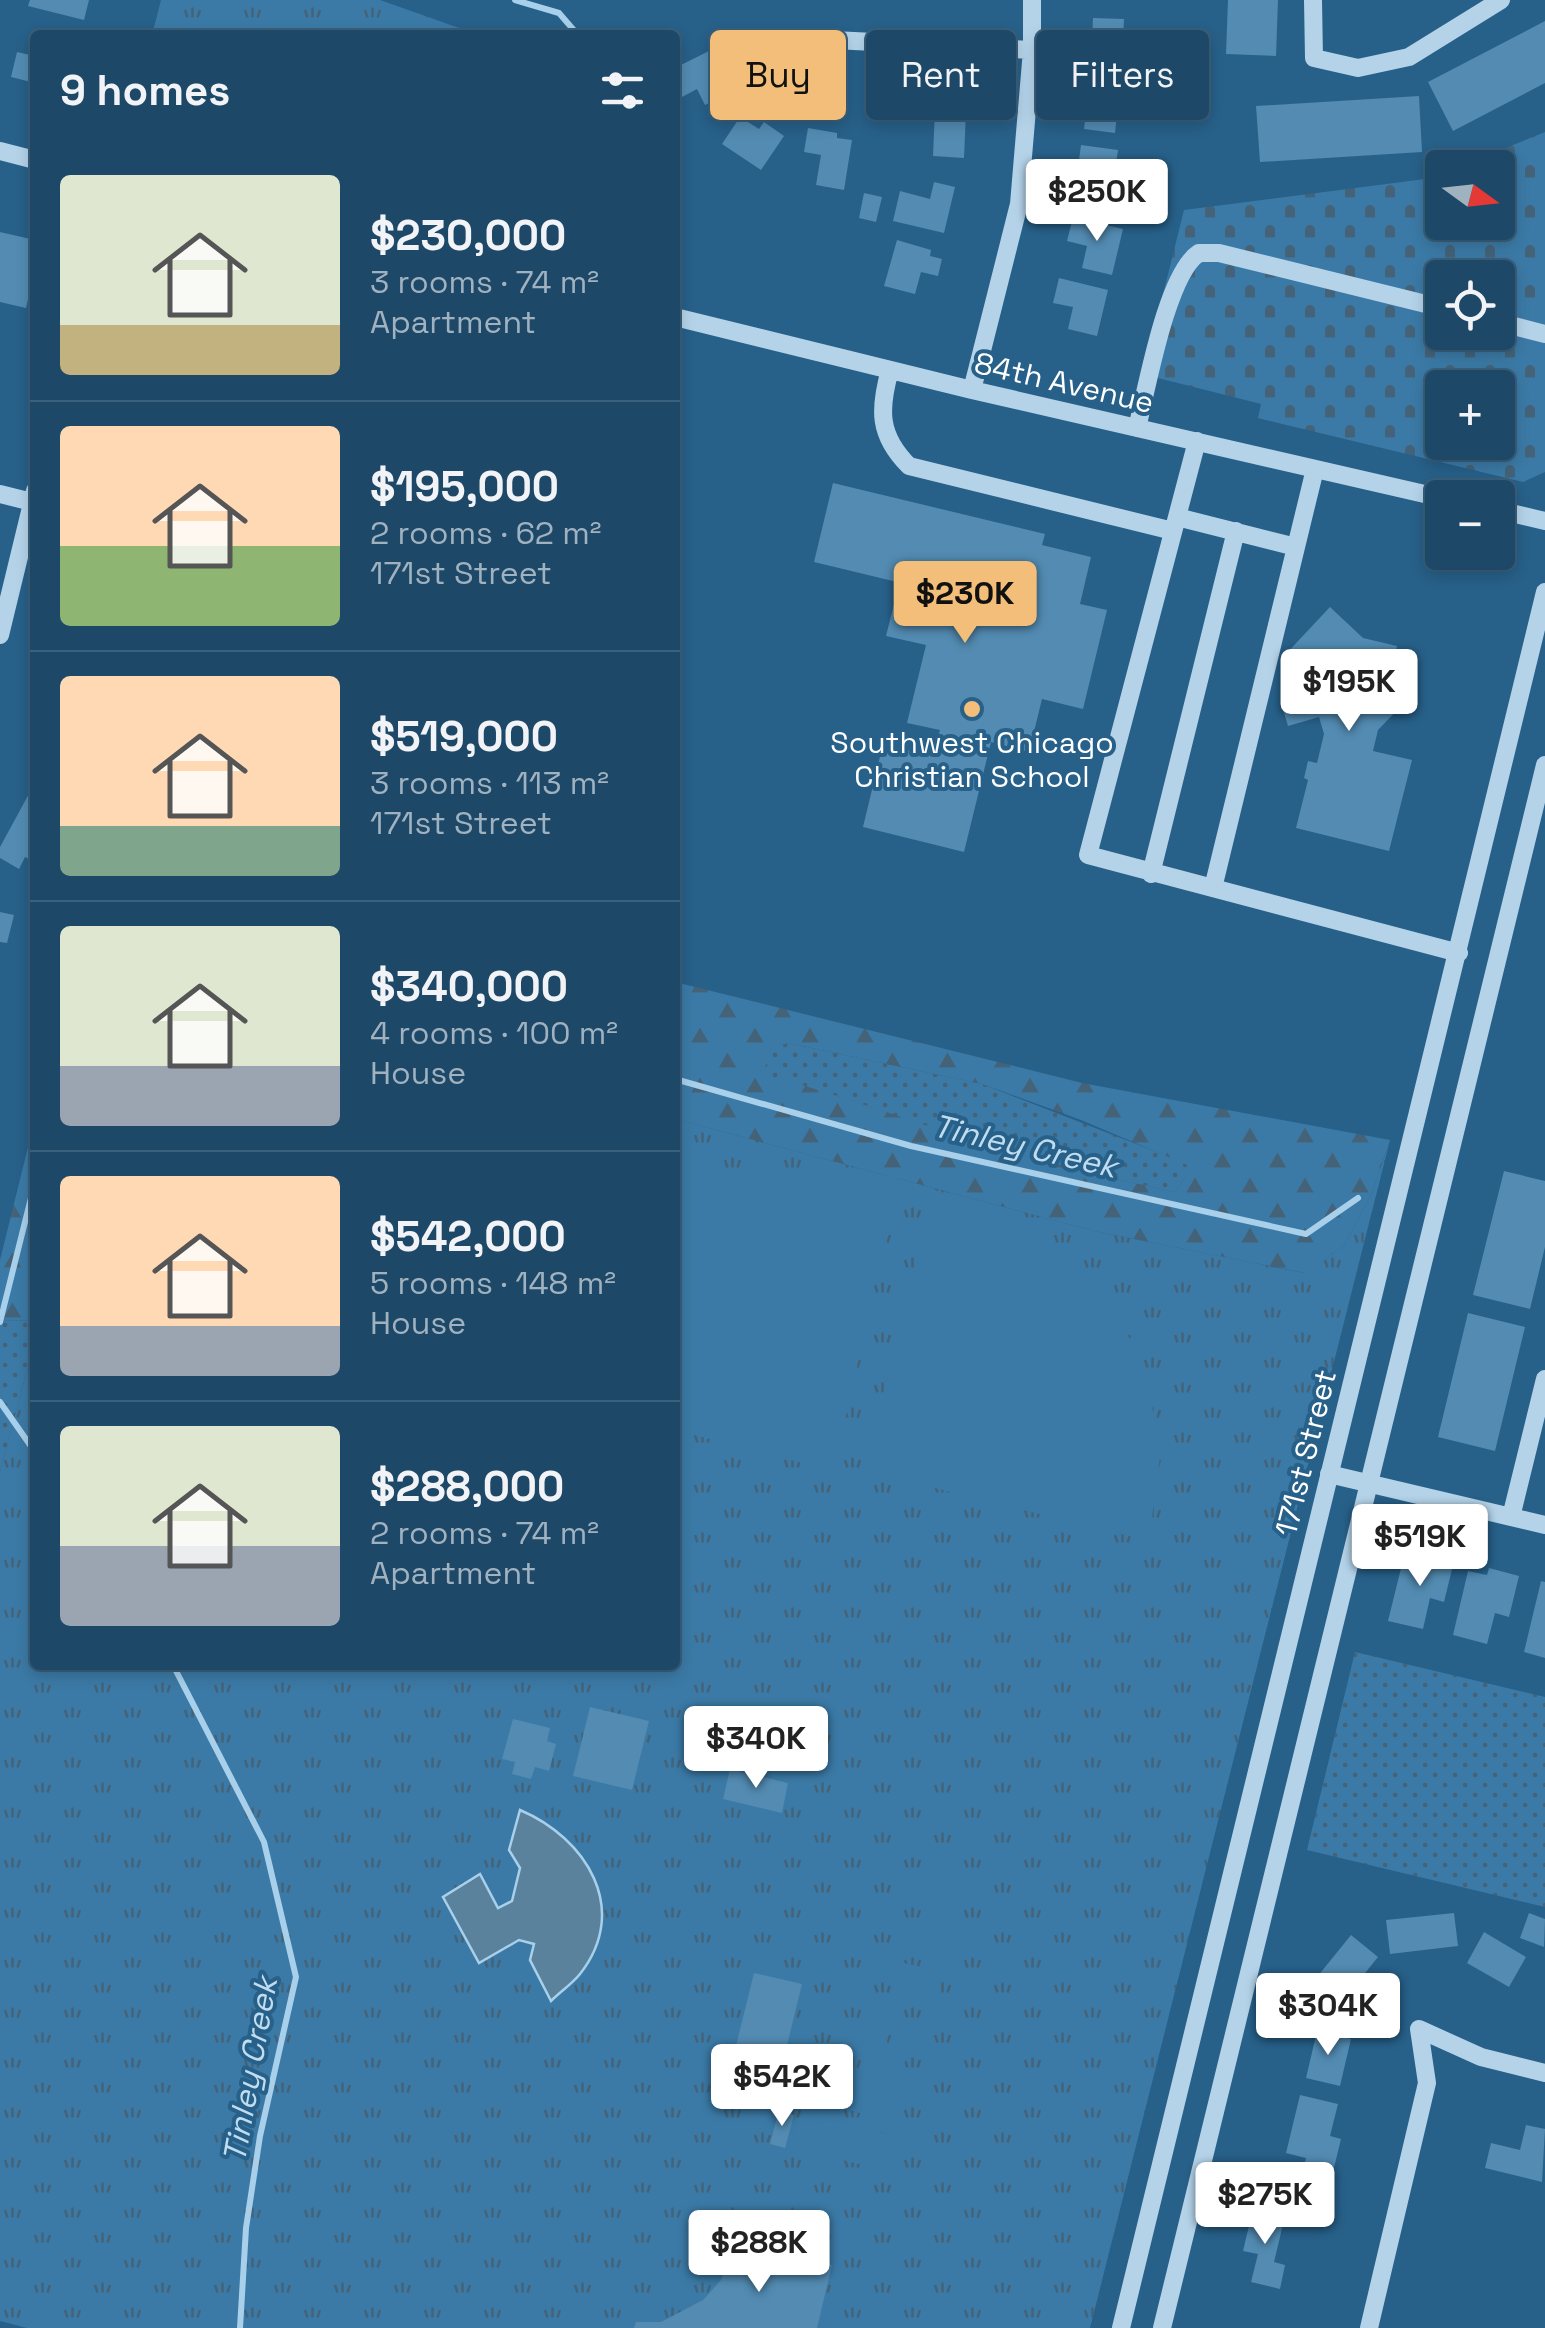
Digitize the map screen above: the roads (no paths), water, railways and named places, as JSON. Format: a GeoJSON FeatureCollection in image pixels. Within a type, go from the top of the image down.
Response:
{"type":"FeatureCollection","features":[{"type":"Feature","properties":{"kind":"street"},"geometry":{"type":"LineString","coordinates":[[972,390],[1019,204],[1032,50],[1032,0]]}},
{"type":"Feature","properties":{"kind":"street"},"geometry":{"type":"LineString","coordinates":[[1313,0],[1314,58],[1358,68],[1409,57],[1500,0]]}},
{"type":"Feature","properties":{"kind":"street"},"geometry":{"type":"LineString","coordinates":[[846,41],[1032,50]]}},
{"type":"Feature","properties":{"kind":"street"},"geometry":{"type":"LineString","coordinates":[[0,151],[30,159]]}},
{"type":"Feature","properties":{"kind":"street"},"geometry":{"type":"LineString","coordinates":[[1137,428],[1173,292],[1184,266],[1199,253],[1236,257],[1425,304]]}},
{"type":"Feature","properties":{"kind":"street","name":"84th Avenue"},"geometry":{"type":"LineString","coordinates":[[680,318],[1425,494]]}},
{"type":"Feature","properties":{"kind":"street"},"geometry":{"type":"LineString","coordinates":[[1515,326],[1545,334]]}},
{"type":"Feature","properties":{"kind":"street"},"geometry":{"type":"LineString","coordinates":[[890,370],[881,402],[883,420],[895,452],[909,466],[1296,547]]}},
{"type":"Feature","properties":{"kind":"street"},"geometry":{"type":"LineString","coordinates":[[1197,441],[1088,856],[1459,953]]}},
{"type":"Feature","properties":{"kind":"street"},"geometry":{"type":"LineString","coordinates":[[1213,888],[1316,469]]}},
{"type":"Feature","properties":{"kind":"street"},"geometry":{"type":"LineString","coordinates":[[0,494],[30,496]]}},
{"type":"Feature","properties":{"kind":"street"},"geometry":{"type":"LineString","coordinates":[[0,635],[30,512]]}},
{"type":"Feature","properties":{"kind":"street"},"geometry":{"type":"LineString","coordinates":[[1515,514],[1545,521]]}},
{"type":"Feature","properties":{"kind":"street"},"geometry":{"type":"LineString","coordinates":[[1151,874],[1236,532]]}},
{"type":"Feature","properties":{"kind":"street","name":"171st Street"},"geometry":{"type":"LineString","coordinates":[[1121,2328],[1545,592]]}},
{"type":"Feature","properties":{"kind":"street"},"geometry":{"type":"LineString","coordinates":[[1162,2328],[1545,765]]}},
{"type":"Feature","properties":{"kind":"street"},"geometry":{"type":"LineString","coordinates":[[1512,1517],[1545,1379]]}},
{"type":"Feature","properties":{"kind":"street"},"geometry":{"type":"LineString","coordinates":[[1329,1474],[1545,1525]]}},
{"type":"Feature","properties":{"kind":"street"},"geometry":{"type":"LineString","coordinates":[[1369,2328],[1427,2083],[1419,2030],[1481,2058],[1545,2073]]}},
{"type":"Feature","properties":{"kind":"waterway"},"geometry":{"type":"LineString","coordinates":[[515,0],[559,13],[574,30]]}},
{"type":"Feature","properties":{"kind":"waterway","name":"Tinley Creek"},"geometry":{"type":"LineString","coordinates":[[680,1080],[911,1146],[1306,1234],[1358,1198]]}},
{"type":"Feature","properties":{"kind":"waterway","name":"Tinley Creek"},"geometry":{"type":"LineString","coordinates":[[0,1322],[30,1202]]}},
{"type":"Feature","properties":{"kind":"waterway","name":"Tinley Creek"},"geometry":{"type":"LineString","coordinates":[[0,1402],[30,1445]]}},
{"type":"Feature","properties":{"kind":"waterway","name":"Tinley Creek"},"geometry":{"type":"LineString","coordinates":[[176,1670],[264,1842],[296,1977],[260,2136],[246,2228],[240,2328]]}},
{"type":"Feature","properties":{"kind":"place","name":"Southwest Chicago Christian School"},"geometry":{"type":"Point","coordinates":[972,709]}}]}
